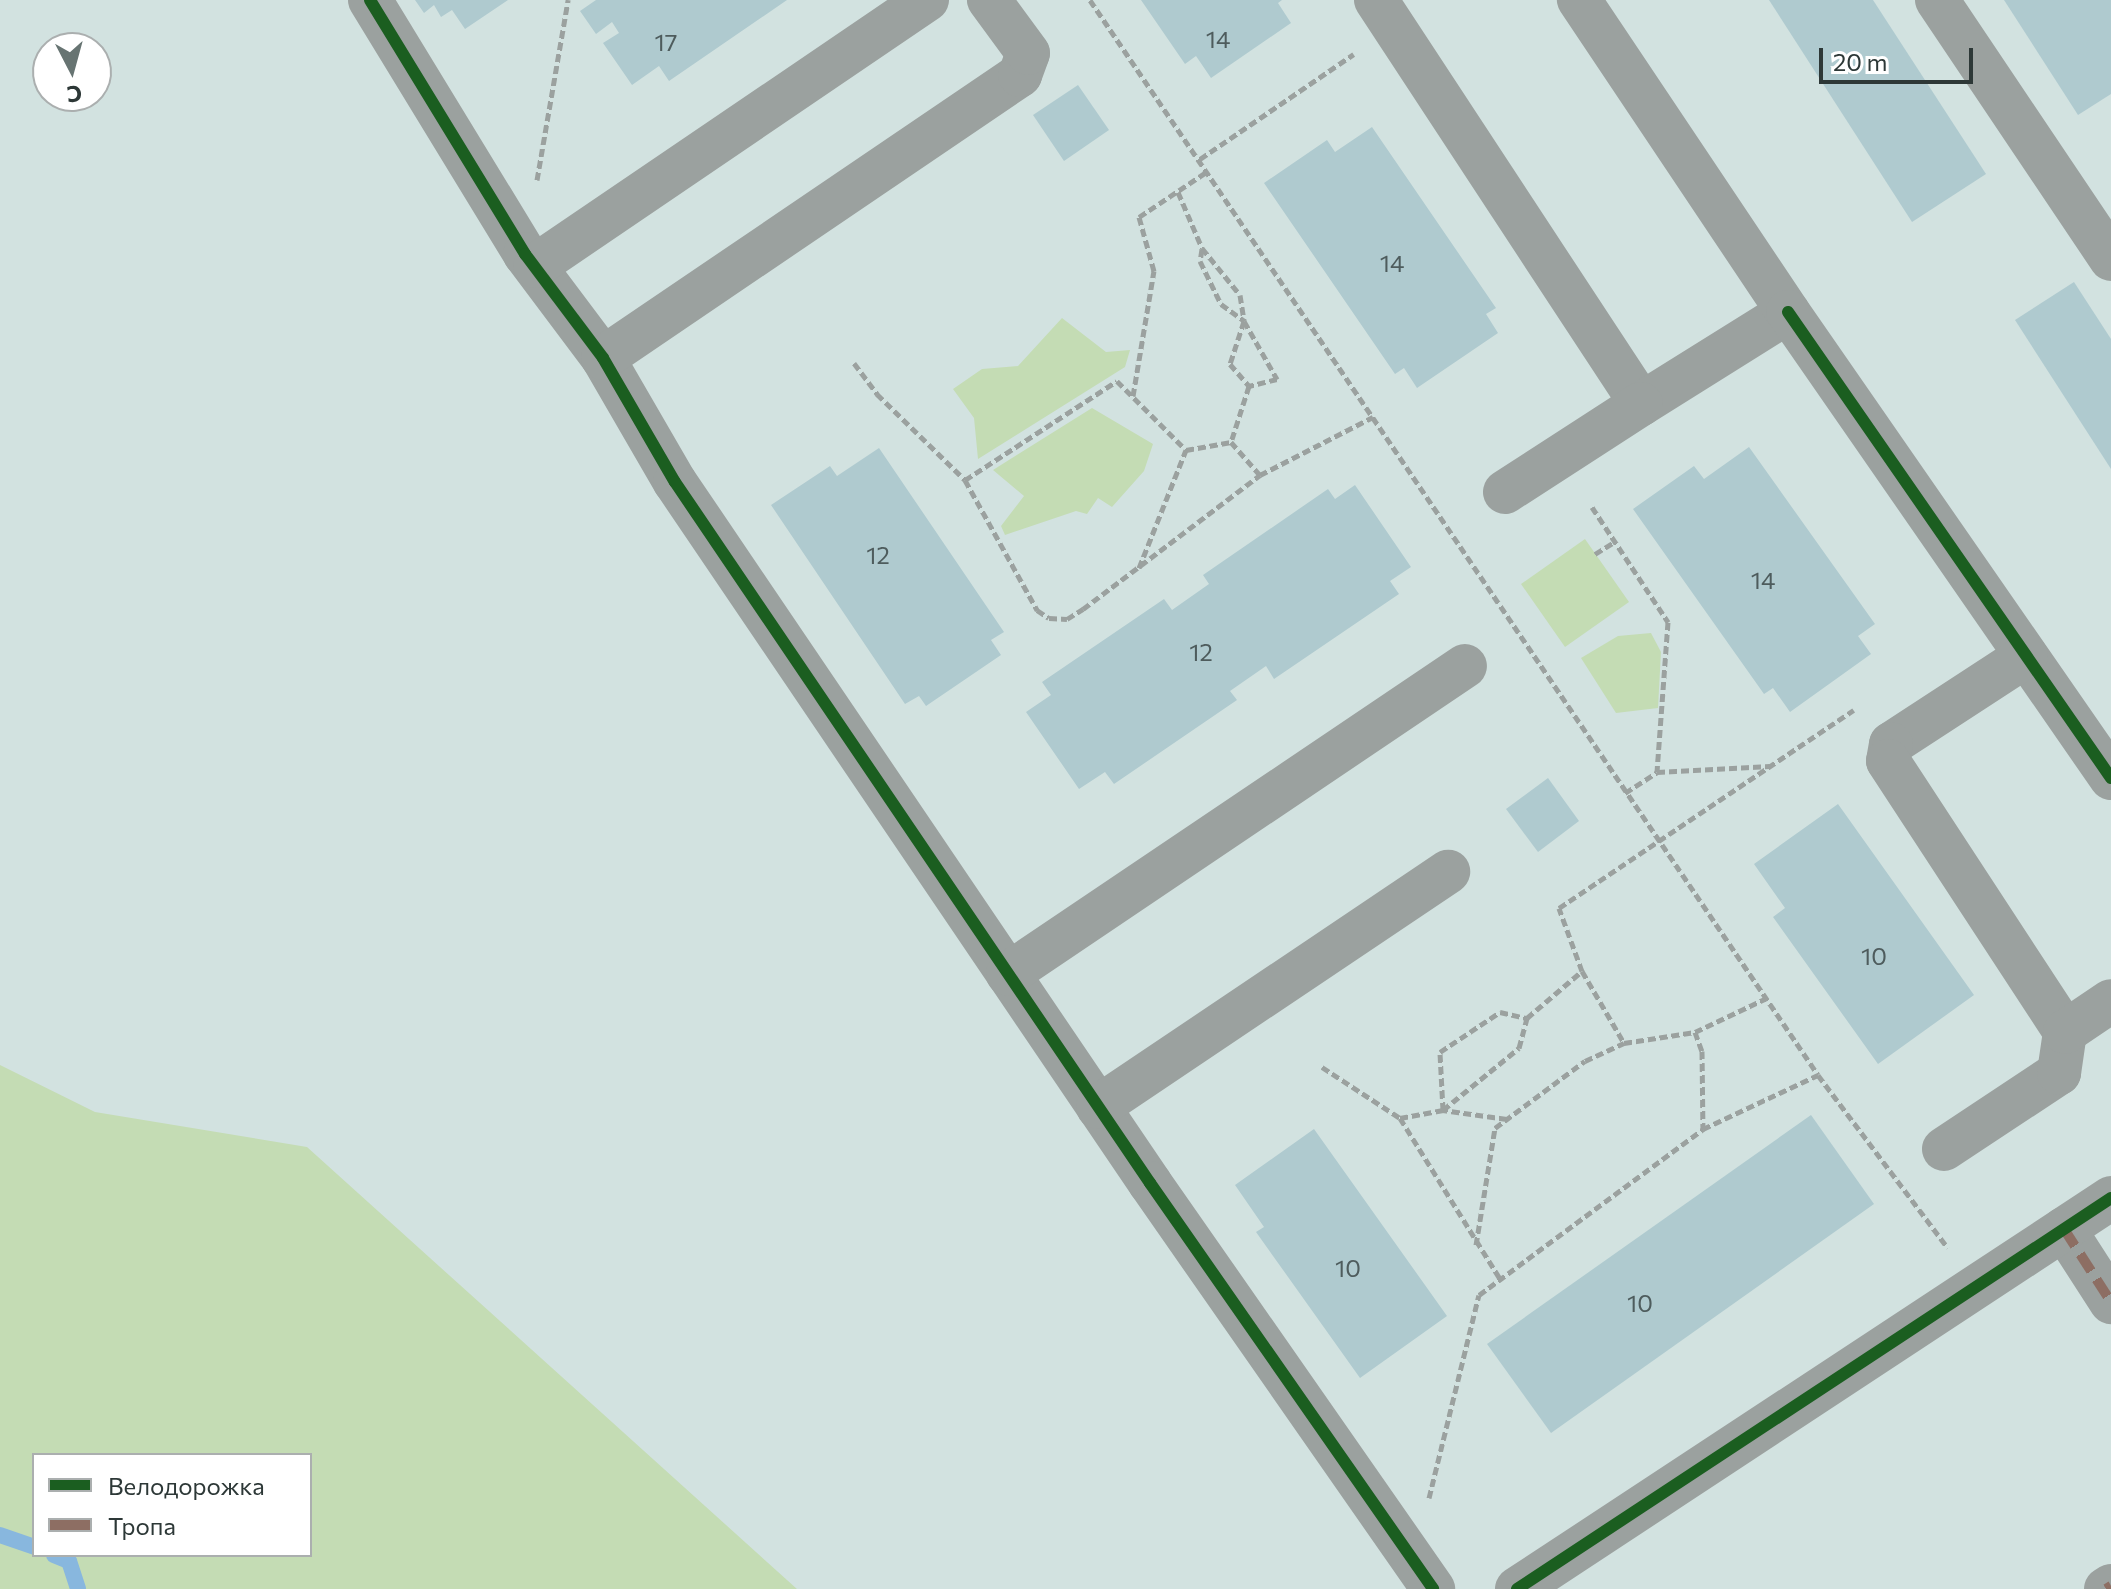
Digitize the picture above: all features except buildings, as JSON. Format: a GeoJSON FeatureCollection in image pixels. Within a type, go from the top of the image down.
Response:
{"type":"FeatureCollection","features":[{"type":"Feature","properties":{"kind":"street"},"geometry":{"type":"LineString","coordinates":[[370,0],[530,260],[603,358],[675,482],[1098,1107],[1423,1576]]}},
{"type":"Feature","properties":{"kind":"street"},"geometry":{"type":"LineString","coordinates":[[530,260],[927,0]]}},
{"type":"Feature","properties":{"kind":"street"},"geometry":{"type":"LineString","coordinates":[[603,358],[1020,75],[1028,53],[989,0]]}},
{"type":"Feature","properties":{"kind":"street"},"geometry":{"type":"LineString","coordinates":[[1579,0],[1788,312],[2111,778]]}},
{"type":"Feature","properties":{"kind":"street"},"geometry":{"type":"LineString","coordinates":[[1937,0],[2111,259]]}},
{"type":"Feature","properties":{"kind":"street"},"geometry":{"type":"LineString","coordinates":[[1385,14],[1641,404]]}},
{"type":"Feature","properties":{"kind":"street"},"geometry":{"type":"LineString","coordinates":[[1505,492],[1788,312]]}},
{"type":"Feature","properties":{"kind":"street"},"geometry":{"type":"LineString","coordinates":[[1944,1149],[2059,1073],[2065,1032],[1888,761],[1891,744],[2026,656]]}},
{"type":"Feature","properties":{"kind":"street"},"geometry":{"type":"LineString","coordinates":[[1008,974],[1465,666]]}},
{"type":"Feature","properties":{"kind":"street"},"geometry":{"type":"LineString","coordinates":[[1098,1107],[1448,872]]}},
{"type":"Feature","properties":{"kind":"street"},"geometry":{"type":"LineString","coordinates":[[2065,1032],[2111,1001]]}},
{"type":"Feature","properties":{"kind":"street"},"geometry":{"type":"LineString","coordinates":[[1517,1589],[1974,1283],[2111,1198]]}},
{"type":"Feature","properties":{"kind":"street"},"geometry":{"type":"LineString","coordinates":[[2064,1229],[2111,1302]]}},
{"type":"Feature","properties":{"kind":"street"},"geometry":{"type":"LineString","coordinates":[[2106,1589],[2111,1586]]}},
{"type":"Feature","properties":{"kind":"path"},"geometry":{"type":"LineString","coordinates":[[530,260],[568,0]]}},
{"type":"Feature","properties":{"kind":"path"},"geometry":{"type":"LineString","coordinates":[[1090,0],[1209,171],[1658,842],[1818,1075],[1974,1283]]}},
{"type":"Feature","properties":{"kind":"path"},"geometry":{"type":"LineString","coordinates":[[1200,159],[1385,14]]}},
{"type":"Feature","properties":{"kind":"path"},"geometry":{"type":"LineString","coordinates":[[1132,397],[1154,271],[1139,217],[1209,171]]}},
{"type":"Feature","properties":{"kind":"path"},"geometry":{"type":"LineString","coordinates":[[1178,192],[1202,248],[1240,295],[1244,321],[1277,379],[1249,386]]}},
{"type":"Feature","properties":{"kind":"path"},"geometry":{"type":"LineString","coordinates":[[1202,248],[1200,261],[1221,304],[1244,321]]}},
{"type":"Feature","properties":{"kind":"path"},"geometry":{"type":"LineString","coordinates":[[1244,321],[1230,364],[1249,386]]}},
{"type":"Feature","properties":{"kind":"path"},"geometry":{"type":"LineString","coordinates":[[854,363],[877,394],[965,480],[1037,610],[1049,618],[1075,614],[1139,569],[1260,475],[1373,417]]}},
{"type":"Feature","properties":{"kind":"path"},"geometry":{"type":"LineString","coordinates":[[965,480],[1117,381],[1186,450]]}},
{"type":"Feature","properties":{"kind":"path"},"geometry":{"type":"LineString","coordinates":[[1231,442],[1249,386]]}},
{"type":"Feature","properties":{"kind":"path"},"geometry":{"type":"LineString","coordinates":[[1231,442],[1260,475]]}},
{"type":"Feature","properties":{"kind":"path"},"geometry":{"type":"LineString","coordinates":[[1186,450],[1231,442]]}},
{"type":"Feature","properties":{"kind":"path"},"geometry":{"type":"LineString","coordinates":[[1139,569],[1186,450]]}},
{"type":"Feature","properties":{"kind":"path"},"geometry":{"type":"LineString","coordinates":[[1592,507],[1668,622],[1657,772]]}},
{"type":"Feature","properties":{"kind":"path"},"geometry":{"type":"LineString","coordinates":[[1595,554],[1614,542]]}},
{"type":"Feature","properties":{"kind":"path"},"geometry":{"type":"LineString","coordinates":[[1624,1043],[1582,971],[1559,908],[1864,704]]}},
{"type":"Feature","properties":{"kind":"path"},"geometry":{"type":"LineString","coordinates":[[1625,793],[1657,772],[1771,766]]}},
{"type":"Feature","properties":{"kind":"path"},"geometry":{"type":"LineString","coordinates":[[1443,1110],[1519,1048],[1527,1018],[1582,971]]}},
{"type":"Feature","properties":{"kind":"path"},"geometry":{"type":"LineString","coordinates":[[1476,1245],[1495,1128],[1585,1061],[1624,1043],[1695,1032],[1767,998]]}},
{"type":"Feature","properties":{"kind":"path"},"geometry":{"type":"LineString","coordinates":[[1443,1110],[1440,1052],[1500,1012],[1527,1018]]}},
{"type":"Feature","properties":{"kind":"path"},"geometry":{"type":"LineString","coordinates":[[1695,1032],[1702,1051],[1703,1129]]}},
{"type":"Feature","properties":{"kind":"path"},"geometry":{"type":"LineString","coordinates":[[1322,1067],[1400,1118],[1476,1245],[1501,1280]]}},
{"type":"Feature","properties":{"kind":"path"},"geometry":{"type":"LineString","coordinates":[[1423,1576],[1479,1295],[1703,1129],[1818,1075]]}},
{"type":"Feature","properties":{"kind":"path"},"geometry":{"type":"LineString","coordinates":[[1400,1118],[1443,1110],[1508,1119]]}},
{"type":"Feature","properties":{"kind":"green space"},"geometry":{"type":"Polygon","coordinates":[[[1062,318],[1106,352],[1130,350],[1125,367],[978,459],[974,418],[953,389],[982,369],[1018,366],[1062,318]]]}},
{"type":"Feature","properties":{"kind":"green space"},"geometry":{"type":"Polygon","coordinates":[[[1092,408],[1153,444],[1144,471],[1112,507],[1098,498],[1087,514],[1076,511],[1005,535],[1001,526],[1024,496],[993,470],[1092,408]]]}},
{"type":"Feature","properties":{"kind":"green space"},"geometry":{"type":"Polygon","coordinates":[[[1585,539],[1629,602],[1565,647],[1521,584],[1585,539]]]}},
{"type":"Feature","properties":{"kind":"green space"},"geometry":{"type":"Polygon","coordinates":[[[1651,633],[1661,652],[1658,708],[1616,713],[1581,658],[1618,636],[1651,633]]]}},
{"type":"Feature","properties":{"kind":"green space"},"geometry":{"type":"Polygon","coordinates":[[[0,1065],[95,1112],[307,1147],[797,1589],[0,1589],[0,1065]]]}},
{"type":"Feature","properties":{"kind":"waterway"},"geometry":{"type":"LineString","coordinates":[[0,1535],[32,1546]]}},
{"type":"Feature","properties":{"kind":"waterway"},"geometry":{"type":"LineString","coordinates":[[59,1557],[69,1561],[78,1589]]}},
{"type":"Feature","properties":{"kind":"marked path"},"geometry":{"type":"LineString","coordinates":[[2064,1229],[2111,1302]]}},
{"type":"Feature","properties":{"kind":"marked path"},"geometry":{"type":"LineString","coordinates":[[2106,1589],[2111,1586]]}},
{"type":"Feature","properties":{"kind":"cycle path"},"geometry":{"type":"LineString","coordinates":[[370,0],[525,254],[603,358],[675,482],[1150,1183],[1433,1589]]}},
{"type":"Feature","properties":{"kind":"cycle path"},"geometry":{"type":"LineString","coordinates":[[1788,312],[2111,778]]}},
{"type":"Feature","properties":{"kind":"cycle path"},"geometry":{"type":"LineString","coordinates":[[1517,1589],[2111,1198]]}}]}
